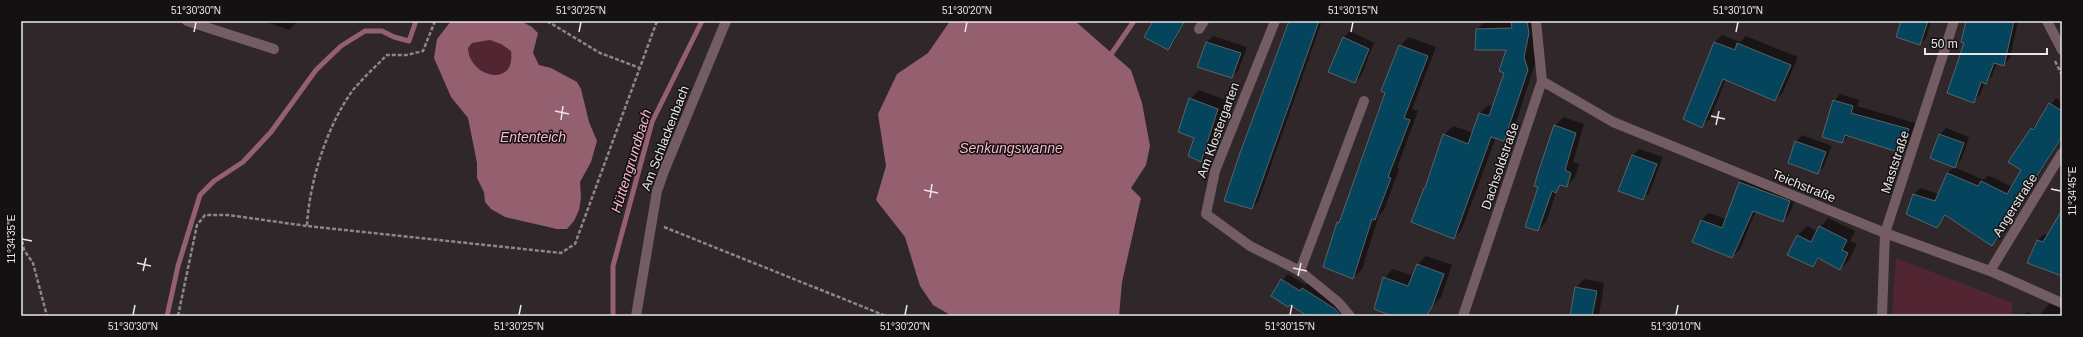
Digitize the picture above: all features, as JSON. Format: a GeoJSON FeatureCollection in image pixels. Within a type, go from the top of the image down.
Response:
{"type":"FeatureCollection","features":[{"type":"Feature","properties":{"kind":"street"},"geometry":{"type":"LineString","coordinates":[[187,21],[274,48]]}},
{"type":"Feature","properties":{"kind":"street","name":"Am Schlackenbach"},"geometry":{"type":"LineString","coordinates":[[636,316],[651,222],[664,171],[726,21]]}},
{"type":"Feature","properties":{"kind":"street","name":"Am Klostergarten"},"geometry":{"type":"LineString","coordinates":[[1275,21],[1215,171],[1206,214],[1250,246],[1300,271],[1338,302],[1350,316]]}},
{"type":"Feature","properties":{"kind":"street","name":"Dachsoldstraße"},"geometry":{"type":"LineString","coordinates":[[1462,316],[1542,81],[1536,21]]}},
{"type":"Feature","properties":{"kind":"street","name":"Maststraße"},"geometry":{"type":"LineString","coordinates":[[1882,316],[1885,233],[1954,21]]}},
{"type":"Feature","properties":{"kind":"street"},"geometry":{"type":"LineString","coordinates":[[2047,21],[2062,50]]}},
{"type":"Feature","properties":{"kind":"street","name":"Teichstraße"},"geometry":{"type":"LineString","coordinates":[[1542,81],[1613,122],[1885,233],[1990,271],[2062,303]]}},
{"type":"Feature","properties":{"kind":"street"},"geometry":{"type":"LineString","coordinates":[[1300,271],[1364,101]]}},
{"type":"Feature","properties":{"kind":"street","name":"Angerstraße"},"geometry":{"type":"LineString","coordinates":[[1990,271],[2062,153]]}},
{"type":"Feature","properties":{"kind":"path"},"geometry":{"type":"LineString","coordinates":[[307,226],[308,203],[327,137],[353,91],[387,55],[407,55],[423,51],[435,21]]}},
{"type":"Feature","properties":{"kind":"path"},"geometry":{"type":"LineString","coordinates":[[547,21],[600,53],[640,68]]}},
{"type":"Feature","properties":{"kind":"path"},"geometry":{"type":"LineString","coordinates":[[178,316],[197,225],[205,215],[228,215],[307,226],[561,253],[575,244],[658,21]]}},
{"type":"Feature","properties":{"kind":"path"},"geometry":{"type":"LineString","coordinates":[[651,222],[886,316]]}},
{"type":"Feature","properties":{"kind":"path"},"geometry":{"type":"LineString","coordinates":[[21,235],[24,250],[34,263],[46,316]]}},
{"type":"Feature","properties":{"kind":"shaded area"},"geometry":{"type":"Polygon","coordinates":[[[490,40],[501,44],[511,51],[511,63],[507,71],[500,74],[492,75],[483,72],[470,58],[468,48],[472,43],[490,40]]]}},
{"type":"Feature","properties":{"kind":"shaded area"},"geometry":{"type":"Polygon","coordinates":[[[1896,258],[2013,303],[2011,316],[1892,316],[1896,258]]]}},
{"type":"Feature","properties":{"kind":"water","name":"Ententeich"},"geometry":{"type":"Polygon","coordinates":[[[451,21],[521,21],[532,27],[538,33],[533,53],[539,65],[551,68],[577,82],[581,89],[589,122],[597,141],[591,162],[580,182],[581,198],[579,210],[574,221],[567,229],[557,229],[505,217],[491,209],[485,202],[484,192],[477,178],[477,163],[468,118],[451,97],[434,58],[437,39],[451,21]],[[490,40],[472,43],[468,48],[470,58],[483,72],[492,75],[507,71],[511,63],[511,51],[501,44],[490,40]]]}},
{"type":"Feature","properties":{"kind":"water","name":"Senkungswanne"},"geometry":{"type":"Polygon","coordinates":[[[950,21],[1075,21],[1131,70],[1142,103],[1150,146],[1146,165],[1131,188],[1141,198],[1122,282],[1119,316],[952,316],[933,305],[920,286],[905,237],[876,200],[886,166],[878,114],[897,74],[928,53],[950,21]]]}},
{"type":"Feature","properties":{"kind":"building"},"geometry":{"type":"Polygon","coordinates":[[[1153,21],[1185,21],[1168,50],[1144,37],[1153,21]]]}},
{"type":"Feature","properties":{"kind":"building"},"geometry":{"type":"Polygon","coordinates":[[[1289,21],[1319,21],[1252,209],[1224,201],[1240,153],[1289,21]]]}},
{"type":"Feature","properties":{"kind":"building"},"geometry":{"type":"Polygon","coordinates":[[[1511,21],[1527,21],[1529,33],[1524,57],[1528,70],[1504,141],[1491,137],[1454,239],[1411,222],[1425,188],[1443,134],[1468,144],[1479,113],[1489,116],[1504,73],[1499,71],[1506,50],[1475,50],[1476,29],[1512,28],[1511,21]]]}},
{"type":"Feature","properties":{"kind":"building"},"geometry":{"type":"Polygon","coordinates":[[[1901,21],[1928,21],[1920,45],[1896,37],[1901,21]]]}},
{"type":"Feature","properties":{"kind":"building"},"geometry":{"type":"Polygon","coordinates":[[[1966,21],[2014,21],[2004,66],[1994,63],[1986,84],[1981,82],[1974,103],[1947,93],[1964,43],[1961,42],[1966,21]]]}},
{"type":"Feature","properties":{"kind":"building"},"geometry":{"type":"Polygon","coordinates":[[[1343,37],[1369,49],[1355,83],[1328,72],[1343,37]]]}},
{"type":"Feature","properties":{"kind":"building"},"geometry":{"type":"Polygon","coordinates":[[[1206,42],[1241,53],[1232,78],[1197,67],[1206,42]]]}},
{"type":"Feature","properties":{"kind":"building"},"geometry":{"type":"Polygon","coordinates":[[[1714,42],[1735,50],[1737,43],[1791,65],[1775,101],[1723,79],[1702,128],[1683,119],[1714,42]]]}},
{"type":"Feature","properties":{"kind":"building"},"geometry":{"type":"Polygon","coordinates":[[[1399,45],[1428,56],[1404,118],[1410,120],[1388,177],[1391,178],[1375,220],[1372,219],[1353,279],[1323,267],[1337,222],[1339,223],[1385,93],[1381,91],[1399,45]]]}},
{"type":"Feature","properties":{"kind":"building"},"geometry":{"type":"Polygon","coordinates":[[[1189,98],[1218,109],[1201,162],[1188,156],[1194,138],[1178,132],[1189,98]]]}},
{"type":"Feature","properties":{"kind":"building"},"geometry":{"type":"Polygon","coordinates":[[[1833,100],[1853,106],[1851,113],[1909,129],[1901,153],[1845,135],[1842,143],[1822,137],[1833,100]]]}},
{"type":"Feature","properties":{"kind":"building"},"geometry":{"type":"Polygon","coordinates":[[[2049,103],[2062,111],[2062,137],[1992,246],[1945,215],[1937,228],[1906,214],[1913,194],[1935,201],[1947,173],[1978,186],[1981,181],[2007,194],[2021,170],[2008,162],[2031,128],[2033,130],[2049,103]]]}},
{"type":"Feature","properties":{"kind":"building"},"geometry":{"type":"Polygon","coordinates":[[[1554,125],[1576,133],[1565,170],[1571,173],[1567,187],[1560,185],[1556,193],[1552,191],[1538,231],[1525,227],[1538,187],[1534,186],[1554,125]]]}},
{"type":"Feature","properties":{"kind":"building"},"geometry":{"type":"Polygon","coordinates":[[[1939,134],[1964,143],[1955,168],[1930,158],[1939,134]]]}},
{"type":"Feature","properties":{"kind":"building"},"geometry":{"type":"Polygon","coordinates":[[[1795,141],[1826,152],[1818,174],[1788,163],[1795,141]]]}},
{"type":"Feature","properties":{"kind":"building"},"geometry":{"type":"Polygon","coordinates":[[[1632,155],[1657,164],[1643,200],[1618,191],[1632,155]]]}},
{"type":"Feature","properties":{"kind":"building"},"geometry":{"type":"Polygon","coordinates":[[[1739,182],[1790,201],[1783,222],[1753,211],[1732,258],[1692,242],[1701,220],[1722,228],[1739,182]]]}},
{"type":"Feature","properties":{"kind":"building"},"geometry":{"type":"Polygon","coordinates":[[[2062,210],[2062,276],[2027,263],[2037,240],[2043,242],[2062,210]]]}},
{"type":"Feature","properties":{"kind":"building"},"geometry":{"type":"Polygon","coordinates":[[[1819,226],[1847,240],[1842,250],[1848,253],[1840,270],[1818,258],[1813,267],[1787,255],[1797,235],[1811,242],[1819,226]]]}},
{"type":"Feature","properties":{"kind":"building"},"geometry":{"type":"Polygon","coordinates":[[[1417,264],[1444,274],[1432,307],[1426,316],[1392,316],[1374,309],[1383,277],[1408,286],[1417,264]]]}},
{"type":"Feature","properties":{"kind":"building"},"geometry":{"type":"Polygon","coordinates":[[[1281,279],[1300,291],[1302,288],[1335,309],[1341,316],[1307,316],[1290,305],[1288,307],[1271,296],[1281,279]]]}},
{"type":"Feature","properties":{"kind":"building"},"geometry":{"type":"Polygon","coordinates":[[[1575,287],[1597,291],[1592,316],[1570,316],[1575,287]]]}},
{"type":"Feature","properties":{"kind":"waterway"},"geometry":{"type":"LineString","coordinates":[[167,316],[178,266],[200,195],[214,181],[243,162],[271,132],[316,70],[341,46],[365,31],[382,31],[394,37],[409,41],[416,21]]}},
{"type":"Feature","properties":{"kind":"waterway","name":"Hüttengrundbach"},"geometry":{"type":"LineString","coordinates":[[613,316],[613,266],[652,122],[702,21]]}},
{"type":"Feature","properties":{"kind":"waterway"},"geometry":{"type":"LineString","coordinates":[[1112,53],[1134,21]]}}]}
